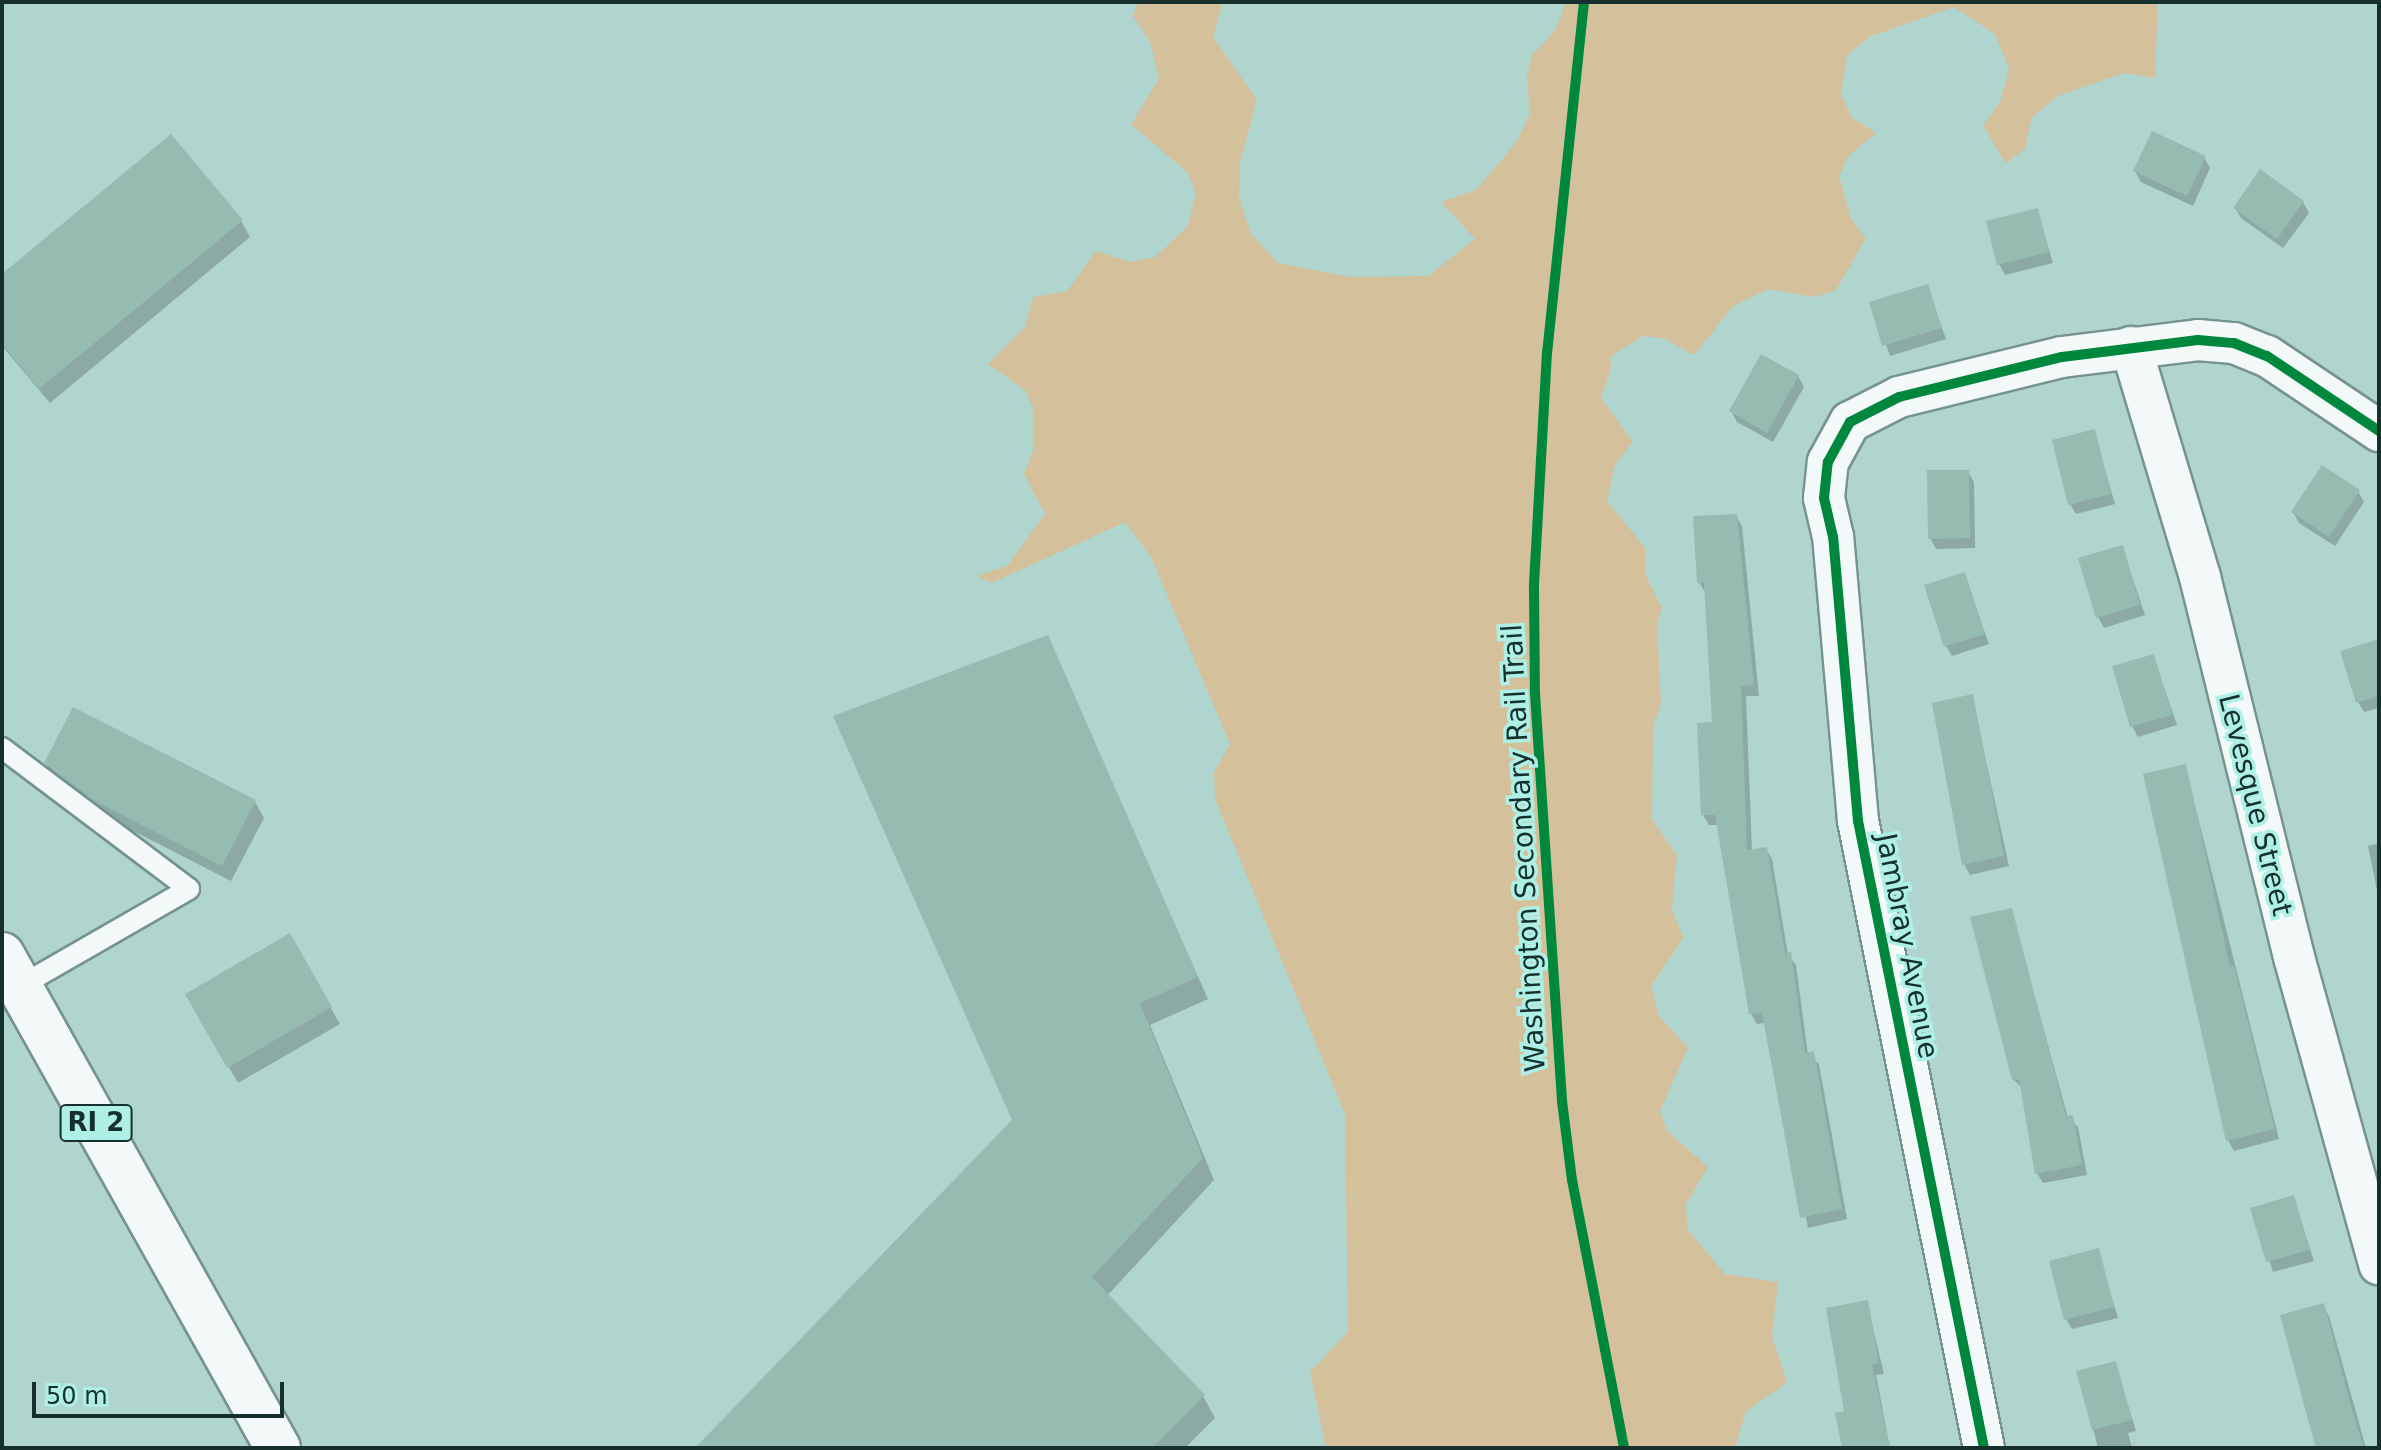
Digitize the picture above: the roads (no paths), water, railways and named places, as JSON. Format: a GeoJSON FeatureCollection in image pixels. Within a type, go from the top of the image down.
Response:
{"type":"FeatureCollection","features":[{"type":"Feature","properties":{"kind":"main road","name":"RI 2"},"geometry":{"type":"LineString","coordinates":[[11,971],[278,1448]]}},
{"type":"Feature","properties":{"kind":"street"},"geometry":{"type":"LineString","coordinates":[[2131,347],[2198,340],[2234,343],[2267,356],[2379,431]]}},
{"type":"Feature","properties":{"kind":"street","name":"Jambray Avenue"},"geometry":{"type":"LineString","coordinates":[[1984,1448],[1858,821],[1833,537],[1824,489],[1833,449],[1863,412],[1899,397],[2062,357],[2131,347]]}},
{"type":"Feature","properties":{"kind":"street","name":"Levesque Street"},"geometry":{"type":"LineString","coordinates":[[2131,347],[2200,577],[2294,957],[2379,1264]]}},
{"type":"Feature","properties":{"kind":"lane"},"geometry":{"type":"LineString","coordinates":[[2,748],[189,889],[11,971]]}}]}
